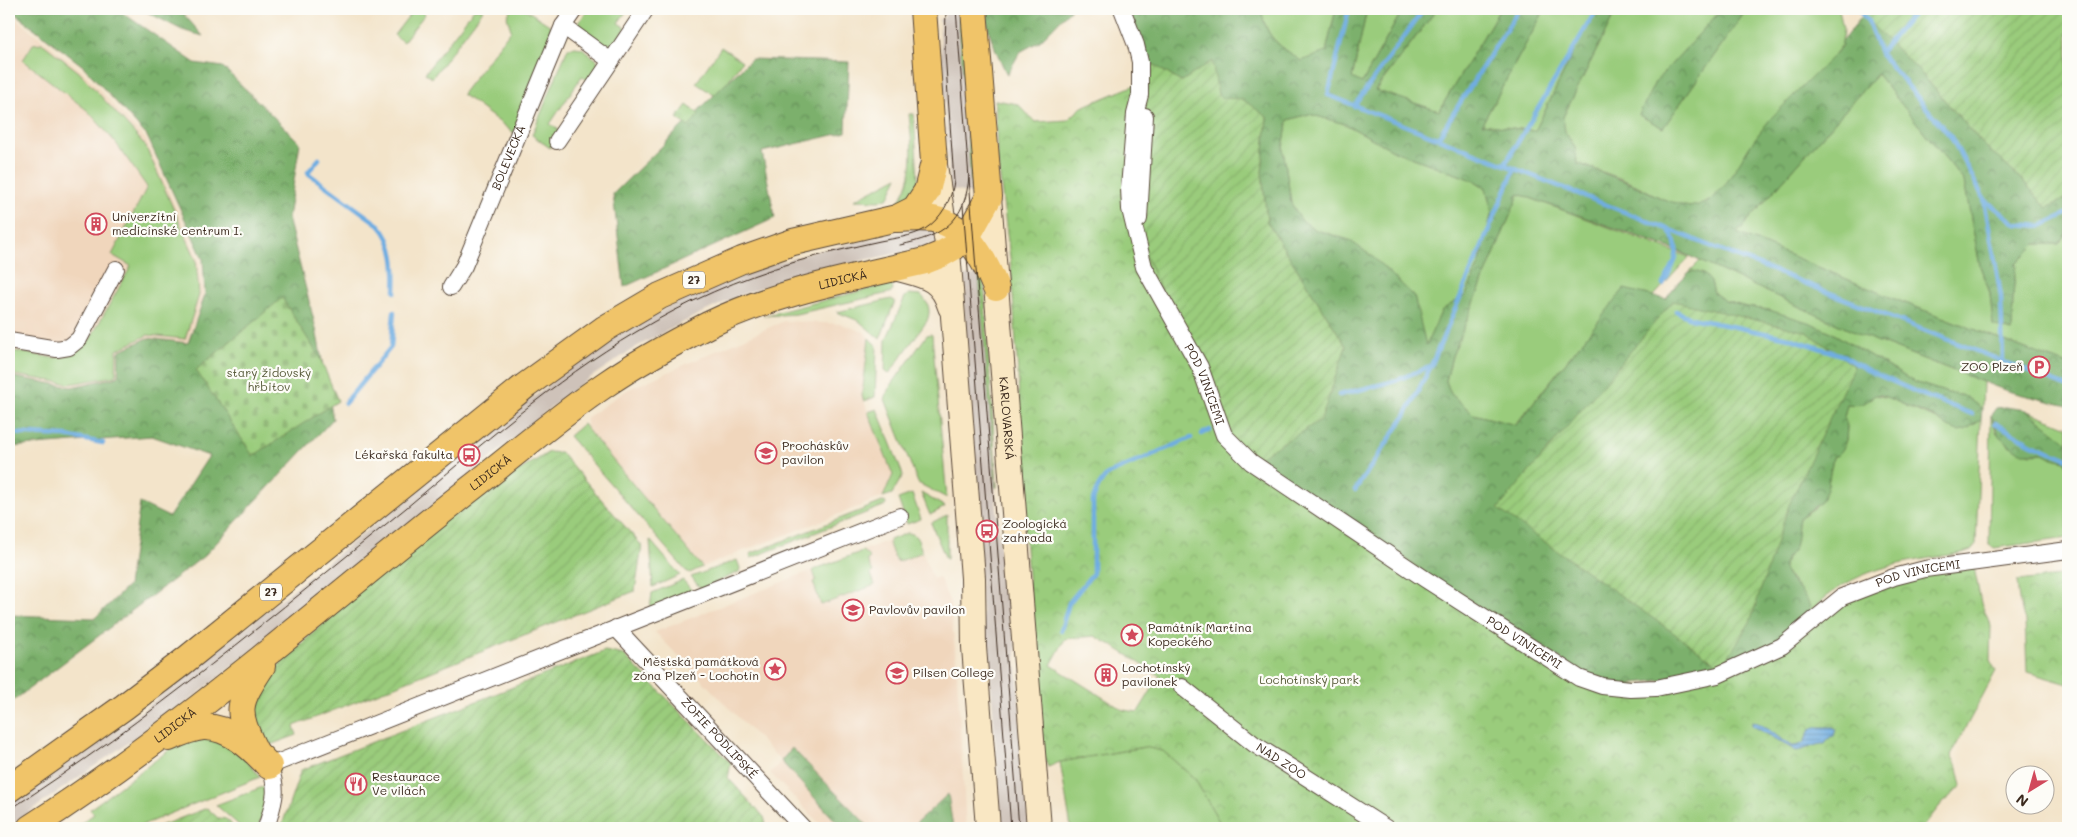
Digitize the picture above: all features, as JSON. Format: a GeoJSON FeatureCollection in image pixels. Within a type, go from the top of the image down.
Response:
{"type":"FeatureCollection","features":[{"type":"Feature","properties":{"kind":"main road"},"geometry":{"type":"LineString","coordinates":[[923,9],[934,162],[942,215],[956,244],[954,320],[973,578],[974,648],[988,828]]}},
{"type":"Feature","properties":{"kind":"main road","name":"KARLOVARSKÁ"},"geometry":{"type":"LineString","coordinates":[[974,9],[1039,828]]}},
{"type":"Feature","properties":{"kind":"main road"},"geometry":{"type":"LineString","coordinates":[[884,220],[906,214],[919,204],[927,192],[934,162]]}},
{"type":"Feature","properties":{"kind":"main road"},"geometry":{"type":"LineString","coordinates":[[956,244],[972,228],[989,197]]}},
{"type":"Feature","properties":{"kind":"main road"},"geometry":{"type":"LineString","coordinates":[[884,220],[933,219],[942,215]]}},
{"type":"Feature","properties":{"kind":"main road","name":"27"},"geometry":{"type":"LineString","coordinates":[[9,789],[101,724],[183,662],[535,379],[604,329],[660,296],[742,260],[794,242],[884,220]]}},
{"type":"Feature","properties":{"kind":"main road"},"geometry":{"type":"LineString","coordinates":[[956,244],[979,254],[996,288]]}},
{"type":"Feature","properties":{"kind":"main road","name":"LIDICKÁ"},"geometry":{"type":"LineString","coordinates":[[30,828],[150,745],[573,408],[635,365],[711,324],[757,305],[925,261],[956,244]]}},
{"type":"Feature","properties":{"kind":"main road"},"geometry":{"type":"LineString","coordinates":[[895,268],[931,278],[938,284],[944,292],[954,320]]}},
{"type":"Feature","properties":{"kind":"main road"},"geometry":{"type":"LineString","coordinates":[[262,759],[244,728],[240,712],[242,698],[246,689],[273,648]]}},
{"type":"Feature","properties":{"kind":"main road"},"geometry":{"type":"LineString","coordinates":[[150,745],[188,730],[211,728],[223,730],[262,759]]}},
{"type":"Feature","properties":{"kind":"street","name":"BOLEVECKÁ"},"geometry":{"type":"LineString","coordinates":[[451,287],[464,266],[563,26],[575,9]]}},
{"type":"Feature","properties":{"kind":"street"},"geometry":{"type":"LineString","coordinates":[[557,142],[646,9]]}},
{"type":"Feature","properties":{"kind":"street","name":"POD VINICEMI"},"geometry":{"type":"LineString","coordinates":[[1122,9],[1136,45],[1140,62],[1140,95],[1134,114],[1129,188],[1130,209],[1144,267],[1200,367],[1224,436],[1252,462],[1579,678],[1602,686],[1656,688],[1718,675],[1782,646],[1842,597],[1894,577],[1925,568],[2068,550]]}},
{"type":"Feature","properties":{"kind":"street"},"geometry":{"type":"LineString","coordinates":[[563,26],[611,61]]}},
{"type":"Feature","properties":{"kind":"street"},"geometry":{"type":"LineString","coordinates":[[9,341],[57,349],[69,347],[79,339],[116,269]]}},
{"type":"Feature","properties":{"kind":"street"},"geometry":{"type":"LineString","coordinates":[[266,828],[276,788],[262,759],[616,628],[900,516]]}},
{"type":"Feature","properties":{"kind":"street","name":"ŽOFIE PODLIPSKÉ"},"geometry":{"type":"LineString","coordinates":[[616,628],[795,826]]}},
{"type":"Feature","properties":{"kind":"street","name":"NAD ZOO"},"geometry":{"type":"LineString","coordinates":[[1182,687],[1254,744],[1386,828]]}},
{"type":"Feature","properties":{"kind":"shaded area"},"geometry":{"type":"Polygon","coordinates":[[[945,9],[958,9],[972,194],[950,189],[939,19],[944,18],[945,9]]]}},
{"type":"Feature","properties":{"kind":"shaded area"},"geometry":{"type":"Polygon","coordinates":[[[9,13],[83,72],[146,140],[199,259],[203,295],[187,342],[170,365],[60,399],[9,398],[9,13]]]}},
{"type":"Feature","properties":{"kind":"shaded area"},"geometry":{"type":"Polygon","coordinates":[[[936,224],[937,242],[917,249],[798,274],[743,294],[695,316],[636,347],[582,383],[545,412],[466,479],[196,695],[9,826],[9,803],[97,744],[144,709],[566,371],[623,332],[686,297],[726,279],[813,252],[936,224]]]}},
{"type":"Feature","properties":{"kind":"shaded area"},"geometry":{"type":"Polygon","coordinates":[[[979,275],[1000,549],[1008,549],[1029,828],[1002,828],[990,672],[983,628],[963,293],[966,293],[964,276],[979,275]]]}},
{"type":"Feature","properties":{"kind":"shaded area"},"geometry":{"type":"Polygon","coordinates":[[[784,321],[841,324],[864,332],[869,338],[862,396],[893,475],[883,497],[702,567],[586,428],[586,418],[627,390],[784,321]]]}},
{"type":"Feature","properties":{"kind":"shaded area","name":"Pilsen College"},"geometry":{"type":"Polygon","coordinates":[[[907,533],[912,533],[916,536],[933,579],[938,577],[940,579],[950,603],[956,659],[966,828],[824,828],[770,773],[781,761],[655,632],[907,533]]]}},
{"type":"Feature","properties":{"kind":"green space"},"geometry":{"type":"Polygon","coordinates":[[[9,9],[117,9],[195,63],[223,67],[300,143],[288,218],[316,329],[333,419],[204,556],[9,704],[9,615],[95,618],[128,586],[140,503],[169,517],[209,456],[152,436],[9,447],[9,376],[71,387],[118,377],[119,351],[148,338],[188,343],[205,295],[203,259],[147,136],[83,66],[9,9]]]}},
{"type":"Feature","properties":{"kind":"green space"},"geometry":{"type":"Polygon","coordinates":[[[141,9],[179,9],[203,36],[182,30],[141,9]]]}},
{"type":"Feature","properties":{"kind":"green space"},"geometry":{"type":"Polygon","coordinates":[[[414,9],[419,9],[425,14],[403,42],[394,35],[414,9]]]}},
{"type":"Feature","properties":{"kind":"green space"},"geometry":{"type":"Polygon","coordinates":[[[474,9],[484,9],[432,78],[425,73],[474,9]]]}},
{"type":"Feature","properties":{"kind":"green space"},"geometry":{"type":"Polygon","coordinates":[[[511,9],[525,9],[551,26],[552,33],[514,133],[462,94],[511,30],[507,17],[511,9]]]}},
{"type":"Feature","properties":{"kind":"green space"},"geometry":{"type":"Polygon","coordinates":[[[589,9],[628,9],[618,23],[626,28],[613,45],[592,40],[580,28],[578,23],[589,9]]]}},
{"type":"Feature","properties":{"kind":"green space"},"geometry":{"type":"Polygon","coordinates":[[[958,9],[966,9],[978,189],[972,194],[958,9]]]}},
{"type":"Feature","properties":{"kind":"green space"},"geometry":{"type":"Polygon","coordinates":[[[985,9],[1071,9],[1040,41],[1020,52],[1007,75],[990,35],[985,9]]]}},
{"type":"Feature","properties":{"kind":"green space"},"geometry":{"type":"Polygon","coordinates":[[[1129,9],[1261,9],[1266,28],[1274,40],[1301,61],[1326,52],[1336,9],[1367,9],[1352,78],[1362,83],[1403,9],[1437,9],[1375,90],[1439,111],[1500,9],[1545,9],[1482,124],[1535,131],[1595,9],[1617,9],[1563,117],[1565,132],[1575,147],[1577,163],[1632,184],[1663,199],[1689,207],[1707,203],[1725,185],[1754,140],[1771,118],[1836,53],[1842,45],[1842,41],[1864,14],[1920,72],[1983,144],[2024,182],[2047,208],[2068,197],[2068,230],[2059,244],[2036,244],[2016,264],[2012,331],[1993,325],[1990,293],[1980,266],[1964,181],[1877,74],[1737,233],[1892,298],[2068,365],[2068,406],[2007,391],[1861,335],[1676,250],[1519,194],[1452,356],[1446,381],[1451,394],[1473,414],[1516,425],[1624,289],[1666,299],[1689,272],[1694,271],[1704,274],[1711,282],[1714,293],[1725,301],[1746,307],[1769,310],[1811,323],[1829,331],[1914,382],[1948,393],[1965,396],[1982,409],[1981,420],[1965,430],[1958,431],[1948,427],[1936,418],[1881,395],[1875,395],[1857,405],[1847,404],[1844,417],[1847,426],[1846,440],[1843,449],[1838,455],[1833,457],[1827,489],[1821,502],[1799,518],[1795,546],[1785,560],[1784,565],[1786,573],[1808,602],[1809,614],[1787,636],[1769,646],[1732,661],[1718,675],[1602,686],[1251,462],[1346,346],[1267,222],[1262,172],[1267,117],[1179,135],[1212,62],[1181,82],[1146,60],[1129,9]],[[1309,114],[1288,120],[1283,148],[1291,203],[1301,220],[1316,230],[1349,240],[1373,257],[1414,296],[1426,345],[1442,310],[1466,295],[1480,262],[1492,211],[1486,188],[1475,181],[1395,151],[1345,124],[1309,114]]]}},
{"type":"Feature","properties":{"kind":"green space"},"geometry":{"type":"Polygon","coordinates":[[[1261,9],[1336,9],[1326,52],[1301,61],[1274,40],[1266,28],[1261,9]]]}},
{"type":"Feature","properties":{"kind":"green space"},"geometry":{"type":"Polygon","coordinates":[[[1367,9],[1403,9],[1362,83],[1352,79],[1367,9]]]}},
{"type":"Feature","properties":{"kind":"green space"},"geometry":{"type":"Polygon","coordinates":[[[1437,9],[1500,9],[1439,111],[1375,91],[1437,9]]]}},
{"type":"Feature","properties":{"kind":"green space"},"geometry":{"type":"Polygon","coordinates":[[[1545,9],[1595,9],[1535,131],[1482,124],[1545,9]]]}},
{"type":"Feature","properties":{"kind":"green space"},"geometry":{"type":"Polygon","coordinates":[[[1617,9],[1722,9],[1655,83],[1639,115],[1663,128],[1747,9],[1839,9],[1843,29],[1842,45],[1822,69],[1766,126],[1720,191],[1701,205],[1683,206],[1668,201],[1627,181],[1577,163],[1575,147],[1565,132],[1563,117],[1617,9]]]}},
{"type":"Feature","properties":{"kind":"green space"},"geometry":{"type":"Polygon","coordinates":[[[1722,9],[1747,9],[1663,128],[1639,115],[1655,82],[1722,9]]]}},
{"type":"Feature","properties":{"kind":"green space"},"geometry":{"type":"Polygon","coordinates":[[[1859,9],[2068,9],[2068,197],[2047,208],[2024,182],[1983,144],[1920,72],[1874,27],[1859,9]]]}},
{"type":"Feature","properties":{"kind":"green space"},"geometry":{"type":"Polygon","coordinates":[[[42,43],[79,72],[145,145],[196,259],[199,295],[185,339],[148,335],[117,350],[116,376],[70,384],[9,374],[9,350],[54,358],[66,356],[77,351],[90,339],[131,266],[112,255],[147,187],[116,143],[88,111],[23,60],[33,44],[42,43]]]}},
{"type":"Feature","properties":{"kind":"green space"},"geometry":{"type":"Polygon","coordinates":[[[721,47],[742,61],[717,97],[696,83],[721,47]]]}},
{"type":"Feature","properties":{"kind":"green space"},"geometry":{"type":"Polygon","coordinates":[[[568,48],[582,48],[597,60],[599,70],[591,82],[582,76],[550,124],[559,130],[550,148],[532,135],[568,48]]]}},
{"type":"Feature","properties":{"kind":"green space"},"geometry":{"type":"Polygon","coordinates":[[[751,59],[849,62],[846,132],[762,152],[775,218],[624,287],[613,194],[751,59]]]}},
{"type":"Feature","properties":{"kind":"green space"},"geometry":{"type":"Polygon","coordinates":[[[1146,60],[1181,82],[1212,61],[1218,94],[1223,98],[1242,99],[1267,117],[1262,172],[1267,222],[1346,346],[1321,420],[1251,462],[1224,435],[1136,233],[1146,60]]]}},
{"type":"Feature","properties":{"kind":"green space"},"geometry":{"type":"Polygon","coordinates":[[[1877,74],[1964,181],[1980,266],[1990,293],[1993,325],[2012,331],[2016,264],[2036,244],[2059,244],[2068,230],[2068,365],[1892,298],[1737,233],[1877,74]]]}},
{"type":"Feature","properties":{"kind":"green space","name":"Lochotínský park"},"geometry":{"type":"Polygon","coordinates":[[[1140,83],[1224,435],[1579,678],[1656,688],[1782,646],[1842,597],[1973,562],[1981,603],[1991,626],[1990,660],[1996,671],[1951,755],[1958,768],[1962,786],[1942,803],[1922,828],[1223,828],[1195,779],[1163,751],[1144,747],[1060,762],[1048,767],[1041,750],[1023,508],[1018,374],[1011,266],[997,154],[995,100],[1018,104],[1035,122],[1068,120],[1082,107],[1140,83]],[[1095,636],[1065,639],[1051,665],[1123,710],[1138,712],[1160,676],[1095,636]]]}},
{"type":"Feature","properties":{"kind":"green space"},"geometry":{"type":"Polygon","coordinates":[[[687,105],[699,114],[689,127],[677,118],[687,105]]]}},
{"type":"Feature","properties":{"kind":"green space"},"geometry":{"type":"Polygon","coordinates":[[[909,114],[914,114],[918,179],[914,194],[892,208],[906,188],[910,176],[912,151],[909,114]]]}},
{"type":"Feature","properties":{"kind":"green space"},"geometry":{"type":"Polygon","coordinates":[[[1309,114],[1345,124],[1395,151],[1475,181],[1486,188],[1492,211],[1480,262],[1466,295],[1442,310],[1426,346],[1349,240],[1316,230],[1301,220],[1291,203],[1283,148],[1288,120],[1309,114]]]}},
{"type":"Feature","properties":{"kind":"green space"},"geometry":{"type":"Polygon","coordinates":[[[898,177],[889,197],[879,201],[854,200],[898,177]]]}},
{"type":"Feature","properties":{"kind":"green space"},"geometry":{"type":"Polygon","coordinates":[[[1519,194],[1689,257],[1654,296],[1624,290],[1515,425],[1473,414],[1451,394],[1446,381],[1452,356],[1519,194]]]}},
{"type":"Feature","properties":{"kind":"green space"},"geometry":{"type":"Polygon","coordinates":[[[1700,261],[1861,335],[1983,382],[1982,409],[1965,396],[1948,393],[1914,382],[1829,331],[1769,310],[1746,307],[1725,301],[1714,293],[1711,282],[1694,271],[1689,272],[1700,261]]]}},
{"type":"Feature","properties":{"kind":"green space"},"geometry":{"type":"Polygon","coordinates":[[[979,275],[984,281],[996,488],[979,275]]]}},
{"type":"Feature","properties":{"kind":"green space"},"geometry":{"type":"Polygon","coordinates":[[[892,283],[893,291],[889,293],[796,314],[763,316],[892,283]]]}},
{"type":"Feature","properties":{"kind":"green space"},"geometry":{"type":"Polygon","coordinates":[[[909,294],[921,295],[924,298],[929,307],[927,321],[889,374],[885,371],[886,340],[905,297],[909,294]]]}},
{"type":"Feature","properties":{"kind":"green space","name":"starý židovský hřbitov"},"geometry":{"type":"Polygon","coordinates":[[[282,298],[321,360],[338,401],[253,456],[196,370],[282,298]]]}},
{"type":"Feature","properties":{"kind":"green space"},"geometry":{"type":"Polygon","coordinates":[[[891,299],[895,301],[880,339],[859,321],[837,312],[891,299]]]}},
{"type":"Feature","properties":{"kind":"green space"},"geometry":{"type":"Polygon","coordinates":[[[1673,301],[1807,332],[1854,366],[1789,505],[1750,622],[1722,667],[1498,509],[1673,301]]]}},
{"type":"Feature","properties":{"kind":"green space"},"geometry":{"type":"Polygon","coordinates":[[[931,334],[947,498],[918,483],[885,399],[888,390],[927,335],[931,334]]]}},
{"type":"Feature","properties":{"kind":"green space"},"geometry":{"type":"Polygon","coordinates":[[[869,338],[877,346],[875,397],[864,401],[862,396],[869,338]]]}},
{"type":"Feature","properties":{"kind":"green space"},"geometry":{"type":"Polygon","coordinates":[[[1875,395],[1889,398],[1965,430],[1981,420],[1976,544],[1971,550],[1962,553],[1898,564],[1860,576],[1825,598],[1808,614],[1808,601],[1783,567],[1794,548],[1799,518],[1816,507],[1827,489],[1833,457],[1846,440],[1847,427],[1844,417],[1847,404],[1863,404],[1875,395]]]}},
{"type":"Feature","properties":{"kind":"green space"},"geometry":{"type":"Polygon","coordinates":[[[2005,407],[2026,410],[2068,442],[2068,466],[2065,461],[2044,453],[2023,453],[2016,450],[1999,436],[1991,415],[1996,408],[2005,407]]]}},
{"type":"Feature","properties":{"kind":"green space"},"geometry":{"type":"Polygon","coordinates":[[[877,409],[903,475],[892,494],[883,497],[893,475],[868,412],[877,409]]]}},
{"type":"Feature","properties":{"kind":"green space"},"geometry":{"type":"Polygon","coordinates":[[[2026,410],[2068,427],[2068,442],[2064,440],[2026,410]]]}},
{"type":"Feature","properties":{"kind":"green space"},"geometry":{"type":"Polygon","coordinates":[[[1991,415],[1996,432],[2010,446],[2031,454],[2044,453],[2053,458],[2066,461],[2068,466],[2068,538],[1994,548],[1989,544],[1991,415]]]}},
{"type":"Feature","properties":{"kind":"green space"},"geometry":{"type":"Polygon","coordinates":[[[583,424],[702,567],[690,573],[686,571],[569,436],[583,424]]]}},
{"type":"Feature","properties":{"kind":"green space"},"geometry":{"type":"Polygon","coordinates":[[[549,452],[561,453],[642,546],[635,591],[294,726],[297,735],[267,746],[259,743],[248,699],[279,665],[363,585],[486,486],[501,482],[549,452]]]}},
{"type":"Feature","properties":{"kind":"green space"},"geometry":{"type":"Polygon","coordinates":[[[921,493],[944,506],[945,507],[930,515],[921,493]]]}},
{"type":"Feature","properties":{"kind":"green space"},"geometry":{"type":"Polygon","coordinates":[[[912,494],[921,519],[907,524],[898,499],[912,494]]]}},
{"type":"Feature","properties":{"kind":"green space"},"geometry":{"type":"Polygon","coordinates":[[[885,501],[886,505],[751,558],[750,554],[885,501]]]}},
{"type":"Feature","properties":{"kind":"green space"},"geometry":{"type":"Polygon","coordinates":[[[947,515],[947,559],[946,559],[931,523],[947,515]]]}},
{"type":"Feature","properties":{"kind":"green space"},"geometry":{"type":"Polygon","coordinates":[[[911,533],[916,537],[922,552],[898,562],[897,559],[895,560],[889,544],[890,540],[911,533]]]}},
{"type":"Feature","properties":{"kind":"green space"},"geometry":{"type":"Polygon","coordinates":[[[650,540],[680,575],[653,587],[650,540]]]}},
{"type":"Feature","properties":{"kind":"green space"},"geometry":{"type":"Polygon","coordinates":[[[863,551],[870,558],[867,560],[873,572],[871,574],[875,585],[821,605],[813,582],[816,580],[813,570],[863,551]]]}},
{"type":"Feature","properties":{"kind":"green space"},"geometry":{"type":"Polygon","coordinates":[[[737,560],[740,568],[739,572],[701,589],[691,577],[737,560]]]}},
{"type":"Feature","properties":{"kind":"green space"},"geometry":{"type":"Polygon","coordinates":[[[2068,575],[2068,684],[2027,672],[2025,621],[2019,600],[2017,581],[2068,575]]]}},
{"type":"Feature","properties":{"kind":"green space"},"geometry":{"type":"Polygon","coordinates":[[[683,580],[693,592],[650,609],[652,593],[683,580]]]}},
{"type":"Feature","properties":{"kind":"green space"},"geometry":{"type":"Polygon","coordinates":[[[605,651],[624,655],[731,763],[728,778],[764,817],[767,828],[281,828],[301,770],[605,651]]]}},
{"type":"Feature","properties":{"kind":"green space"},"geometry":{"type":"Polygon","coordinates":[[[202,733],[238,749],[260,777],[135,828],[76,827],[94,814],[90,809],[180,742],[202,733]]]}},
{"type":"Feature","properties":{"kind":"green space"},"geometry":{"type":"Polygon","coordinates":[[[1145,747],[1163,751],[1195,779],[1223,828],[1071,828],[1060,762],[1145,747]]]}},
{"type":"Feature","properties":{"kind":"green space"},"geometry":{"type":"Polygon","coordinates":[[[792,748],[870,828],[842,828],[781,761],[792,748]]]}},
{"type":"Feature","properties":{"kind":"green space"},"geometry":{"type":"Polygon","coordinates":[[[265,786],[267,801],[258,828],[242,828],[216,805],[265,786]]]}},
{"type":"Feature","properties":{"kind":"green space"},"geometry":{"type":"Polygon","coordinates":[[[948,794],[953,828],[911,828],[948,794]]]}},
{"type":"Feature","properties":{"kind":"green space"},"geometry":{"type":"Polygon","coordinates":[[[207,808],[218,818],[223,818],[231,823],[233,828],[155,828],[207,808]]]}},
{"type":"Feature","properties":{"kind":"water"},"geometry":{"type":"Polygon","coordinates":[[[1752,722],[1767,728],[1792,746],[1803,743],[1810,730],[1817,727],[1833,727],[1836,729],[1834,736],[1830,737],[1825,744],[1796,751],[1752,726],[1752,722]]]}},
{"type":"Feature","properties":{"kind":"waterway"},"geometry":{"type":"LineString","coordinates":[[1349,9],[1328,95],[2068,387]]}},
{"type":"Feature","properties":{"kind":"waterway"},"geometry":{"type":"LineString","coordinates":[[1354,106],[1424,9]]}},
{"type":"Feature","properties":{"kind":"waterway"},"geometry":{"type":"LineString","coordinates":[[1438,138],[1519,9]]}},
{"type":"Feature","properties":{"kind":"waterway"},"geometry":{"type":"LineString","coordinates":[[1505,164],[1597,9]]}},
{"type":"Feature","properties":{"kind":"waterway"},"geometry":{"type":"LineString","coordinates":[[1858,9],[1868,21],[1880,53],[1951,137],[1984,199],[2016,224],[2041,226],[2068,213]]}},
{"type":"Feature","properties":{"kind":"waterway"},"geometry":{"type":"LineString","coordinates":[[1880,53],[1917,9]]}},
{"type":"Feature","properties":{"kind":"waterway"},"geometry":{"type":"LineString","coordinates":[[319,159],[308,172],[309,174],[379,225],[385,232],[394,257],[395,292]]}},
{"type":"Feature","properties":{"kind":"waterway"},"geometry":{"type":"LineString","coordinates":[[1355,490],[1405,416],[1431,366],[1515,168]]}},
{"type":"Feature","properties":{"kind":"waterway"},"geometry":{"type":"LineString","coordinates":[[1984,199],[2001,296],[2003,361]]}},
{"type":"Feature","properties":{"kind":"waterway"},"geometry":{"type":"LineString","coordinates":[[1663,284],[1676,256],[1673,237],[1668,229]]}},
{"type":"Feature","properties":{"kind":"waterway"},"geometry":{"type":"LineString","coordinates":[[1676,311],[1691,318],[1789,338],[1844,356],[1867,370],[1972,414]]}},
{"type":"Feature","properties":{"kind":"waterway"},"geometry":{"type":"LineString","coordinates":[[345,403],[391,347],[394,312]]}},
{"type":"Feature","properties":{"kind":"waterway"},"geometry":{"type":"LineString","coordinates":[[1339,395],[1395,381],[1430,366]]}},
{"type":"Feature","properties":{"kind":"waterway"},"geometry":{"type":"LineString","coordinates":[[1995,423],[2032,444],[2068,459]]}},
{"type":"Feature","properties":{"kind":"waterway"},"geometry":{"type":"LineString","coordinates":[[1202,434],[1210,430]]}},
{"type":"Feature","properties":{"kind":"waterway"},"geometry":{"type":"LineString","coordinates":[[9,433],[65,436],[103,443]]}},
{"type":"Feature","properties":{"kind":"waterway"},"geometry":{"type":"LineString","coordinates":[[1061,630],[1069,603],[1093,573],[1093,500],[1101,483],[1108,474],[1191,438]]}},
{"type":"Feature","properties":{"kind":"tram line"},"geometry":{"type":"LineString","coordinates":[[9,810],[112,740],[162,703],[406,508],[489,438],[575,371],[605,351],[674,311],[734,283],[774,268],[806,259],[909,236],[931,225],[945,208],[951,195],[954,181],[945,52],[946,9]]}},
{"type":"Feature","properties":{"kind":"tram line"},"geometry":{"type":"LineString","coordinates":[[956,9],[1019,828]]}},
{"type":"Feature","properties":{"kind":"tram line"},"geometry":{"type":"LineString","coordinates":[[900,245],[928,237],[949,224],[963,204],[969,175]]}},
{"type":"Feature","properties":{"kind":"tram line"},"geometry":{"type":"LineString","coordinates":[[963,205],[1011,828]]}},
{"type":"Feature","properties":{"kind":"place","name":"Univerzitní medicínské centrum I."},"geometry":{"type":"Point","coordinates":[96,224]}},
{"type":"Feature","properties":{"kind":"place","name":"ZOO Plzeň"},"geometry":{"type":"Point","coordinates":[2039,367]}},
{"type":"Feature","properties":{"kind":"place","name":"Procháskův pavilon"},"geometry":{"type":"Point","coordinates":[766,453]}},
{"type":"Feature","properties":{"kind":"place","name":"Lékařská fakulta"},"geometry":{"type":"Point","coordinates":[469,455]}},
{"type":"Feature","properties":{"kind":"place","name":"Zoologická zahrada"},"geometry":{"type":"Point","coordinates":[987,531]}},
{"type":"Feature","properties":{"kind":"place","name":"Pavlovův pavilon"},"geometry":{"type":"Point","coordinates":[853,610]}},
{"type":"Feature","properties":{"kind":"place","name":"Památník Martina Kopeckého"},"geometry":{"type":"Point","coordinates":[1132,635]}},
{"type":"Feature","properties":{"kind":"place","name":"Městská památková zóna Plzeň - Lochotín"},"geometry":{"type":"Point","coordinates":[775,669]}},
{"type":"Feature","properties":{"kind":"place","name":"Pilsen College"},"geometry":{"type":"Point","coordinates":[897,673]}},
{"type":"Feature","properties":{"kind":"place","name":"Lochotínský pavilonek"},"geometry":{"type":"Point","coordinates":[1106,675]}},
{"type":"Feature","properties":{"kind":"place","name":"Restaurace Ve vilách"},"geometry":{"type":"Point","coordinates":[356,784]}}]}
